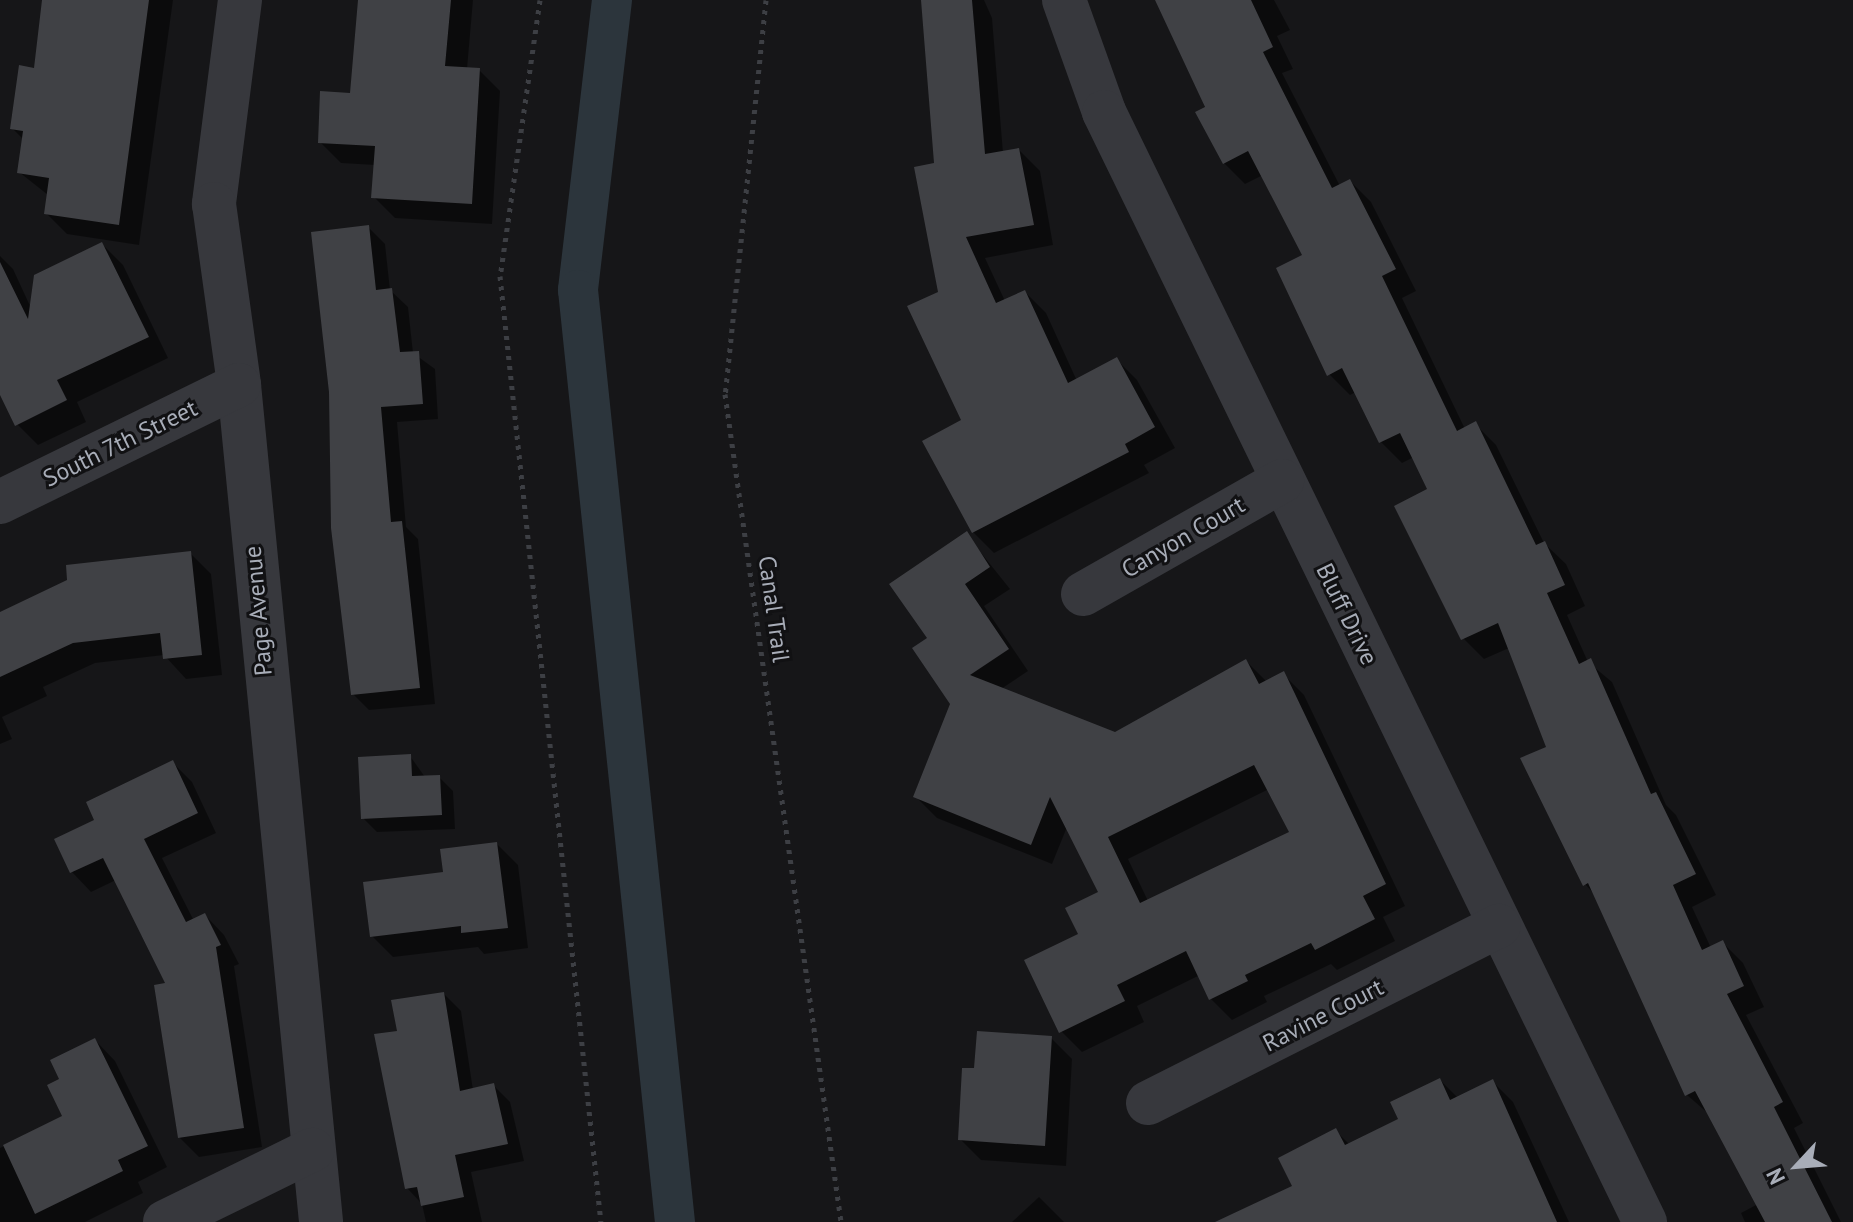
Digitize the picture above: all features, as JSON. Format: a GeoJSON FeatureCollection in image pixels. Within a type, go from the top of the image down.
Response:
{"type":"FeatureCollection","features":[{"type":"Feature","properties":{"kind":"street","name":"Page Avenue"},"geometry":{"type":"LineString","coordinates":[[240,0],[214,204],[239,385],[321,1222]]}},
{"type":"Feature","properties":{"kind":"street","name":"Bluff Drive"},"geometry":{"type":"LineString","coordinates":[[1064,0],[1104,112],[1645,1222]]}},
{"type":"Feature","properties":{"kind":"street","name":"South 7th Street"},"geometry":{"type":"LineString","coordinates":[[0,502],[239,385]]}},
{"type":"Feature","properties":{"kind":"street","name":"Canyon Court"},"geometry":{"type":"LineString","coordinates":[[1083,594],[1282,481]]}},
{"type":"Feature","properties":{"kind":"street","name":"Ravine Court"},"geometry":{"type":"LineString","coordinates":[[1148,1103],[1499,926]]}},
{"type":"Feature","properties":{"kind":"street"},"geometry":{"type":"LineString","coordinates":[[165,1222],[312,1150]]}},
{"type":"Feature","properties":{"kind":"path"},"geometry":{"type":"LineString","coordinates":[[540,0],[500,276],[601,1222]]}},
{"type":"Feature","properties":{"kind":"path","name":"Canal Trail"},"geometry":{"type":"LineString","coordinates":[[766,0],[725,394],[841,1222]]}},
{"type":"Feature","properties":{"kind":"building"},"geometry":{"type":"Polygon","coordinates":[[[42,0],[149,0],[119,225],[44,214],[49,178],[17,173],[23,131],[10,129],[19,65],[34,68],[42,0]]]}},
{"type":"Feature","properties":{"kind":"building"},"geometry":{"type":"Polygon","coordinates":[[[358,0],[451,0],[445,66],[480,68],[472,204],[371,198],[375,146],[318,143],[320,91],[350,93],[358,0]]]}},
{"type":"Feature","properties":{"kind":"building"},"geometry":{"type":"Polygon","coordinates":[[[921,0],[972,0],[985,154],[1019,148],[1034,225],[966,237],[996,303],[1025,290],[1068,383],[1117,357],[1155,427],[1125,444],[1129,452],[972,533],[922,441],[961,420],[907,306],[938,292],[914,167],[934,163],[921,0]]]}},
{"type":"Feature","properties":{"kind":"building"},"geometry":{"type":"Polygon","coordinates":[[[1155,0],[1251,0],[1273,47],[1263,52],[1332,188],[1350,179],[1396,269],[1382,276],[1457,431],[1476,421],[1536,545],[1545,541],[1565,585],[1547,593],[1579,664],[1591,658],[1651,794],[1656,792],[1696,874],[1673,885],[1702,950],[1723,940],[1744,986],[1727,994],[1783,1102],[1774,1107],[1832,1222],[1765,1222],[1695,1091],[1685,1096],[1588,883],[1583,886],[1520,758],[1546,747],[1498,623],[1461,640],[1394,506],[1427,489],[1400,433],[1379,443],[1342,368],[1327,376],[1276,268],[1302,255],[1248,151],[1223,164],[1195,112],[1205,107],[1155,0]]]}},
{"type":"Feature","properties":{"kind":"building"},"geometry":{"type":"Polygon","coordinates":[[[369,225],[376,290],[392,288],[400,352],[419,351],[423,404],[381,407],[391,522],[402,521],[420,688],[351,695],[331,528],[329,392],[311,232],[369,225]]]}},
{"type":"Feature","properties":{"kind":"building"},"geometry":{"type":"Polygon","coordinates":[[[102,242],[149,337],[57,380],[67,400],[15,426],[0,395],[0,262],[28,319],[34,275],[102,242]]]}},
{"type":"Feature","properties":{"kind":"building"},"geometry":{"type":"Polygon","coordinates":[[[967,531],[990,567],[965,584],[1009,649],[970,675],[1115,732],[1246,659],[1259,684],[1284,671],[1386,884],[1363,896],[1375,919],[1315,950],[1311,943],[1245,975],[1248,981],[1209,1000],[1186,951],[1117,985],[1125,1001],[1059,1033],[1024,960],[1078,934],[1065,908],[1098,892],[1050,797],[1031,845],[913,797],[950,704],[912,648],[927,638],[889,584],[967,531]],[[1254,765],[1108,837],[1140,903],[1289,832],[1254,765]]]}},
{"type":"Feature","properties":{"kind":"building"},"geometry":{"type":"Polygon","coordinates":[[[191,551],[202,655],[163,659],[160,633],[73,643],[0,677],[0,612],[67,580],[66,565],[191,551]]]}},
{"type":"Feature","properties":{"kind":"building"},"geometry":{"type":"Polygon","coordinates":[[[411,754],[412,776],[440,775],[442,815],[361,819],[358,757],[411,754]]]}},
{"type":"Feature","properties":{"kind":"building"},"geometry":{"type":"Polygon","coordinates":[[[173,760],[198,813],[144,839],[186,922],[205,913],[221,945],[216,947],[244,1128],[178,1138],[154,985],[165,983],[103,858],[70,873],[54,839],[94,820],[86,802],[173,760]]]}},
{"type":"Feature","properties":{"kind":"building"},"geometry":{"type":"Polygon","coordinates":[[[497,842],[508,928],[461,933],[461,926],[370,937],[363,882],[443,872],[440,849],[497,842]]]}},
{"type":"Feature","properties":{"kind":"building"},"geometry":{"type":"Polygon","coordinates":[[[444,992],[460,1091],[494,1083],[508,1144],[455,1155],[464,1197],[421,1206],[417,1187],[405,1189],[374,1034],[397,1031],[391,1000],[444,992]]]}},
{"type":"Feature","properties":{"kind":"building"},"geometry":{"type":"Polygon","coordinates":[[[977,1031],[1052,1036],[1045,1146],[958,1140],[962,1068],[974,1068],[977,1031]]]}},
{"type":"Feature","properties":{"kind":"building"},"geometry":{"type":"Polygon","coordinates":[[[95,1038],[148,1146],[118,1160],[123,1171],[35,1214],[3,1145],[62,1116],[47,1085],[59,1079],[50,1060],[95,1038]]]}},
{"type":"Feature","properties":{"kind":"building"},"geometry":{"type":"Polygon","coordinates":[[[1440,1078],[1450,1100],[1493,1079],[1557,1222],[1215,1222],[1292,1186],[1278,1158],[1336,1128],[1345,1145],[1398,1119],[1390,1102],[1440,1078]]]}},
{"type":"Feature","properties":{"kind":"waterway"},"geometry":{"type":"LineString","coordinates":[[612,0],[578,290],[675,1222]]}}]}
